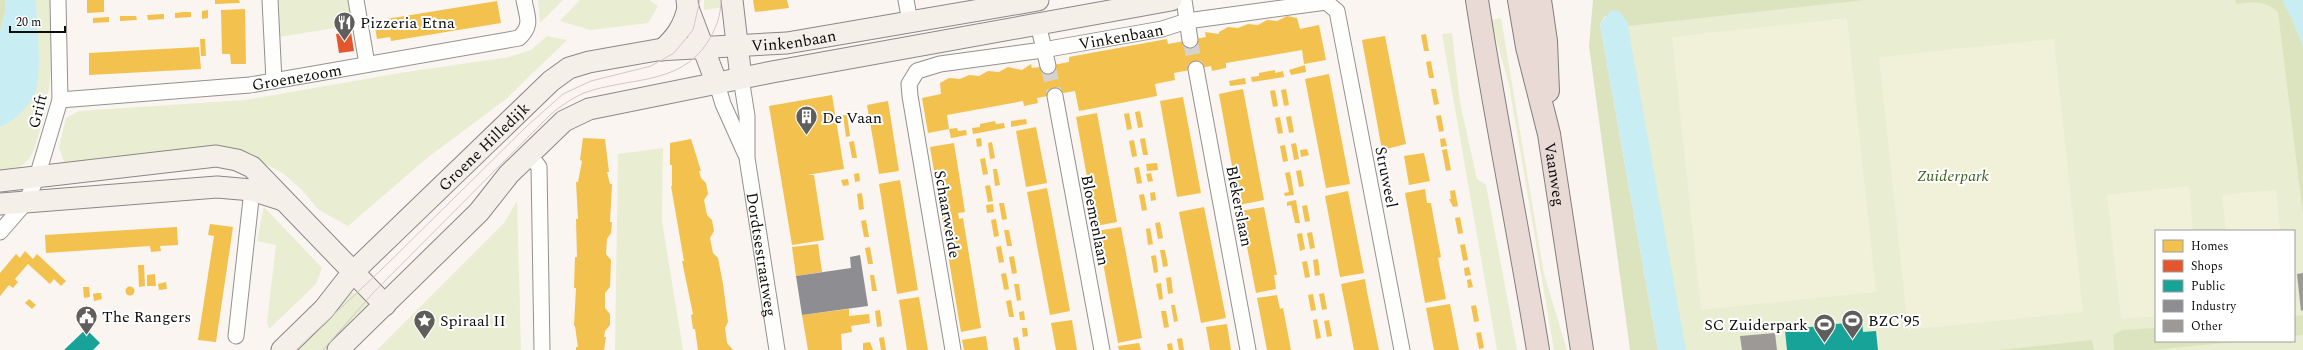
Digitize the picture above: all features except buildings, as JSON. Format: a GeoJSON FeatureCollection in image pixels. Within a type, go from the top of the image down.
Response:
{"type":"FeatureCollection","features":[{"type":"Feature","properties":{"kind":"highway"},"geometry":{"type":"LineString","coordinates":[[1477,0],[1497,127],[1525,267],[1538,350]]}},
{"type":"Feature","properties":{"kind":"highway","name":"Vaanweg"},"geometry":{"type":"LineString","coordinates":[[1519,0],[1527,47],[1549,134],[1582,350]]}},
{"type":"Feature","properties":{"kind":"highway"},"geometry":{"type":"LineString","coordinates":[[1540,0],[1546,41],[1549,134]]}},
{"type":"Feature","properties":{"kind":"street","name":"Grift"},"geometry":{"type":"LineString","coordinates":[[0,232],[26,202],[37,177],[60,100],[58,0]]}},
{"type":"Feature","properties":{"kind":"street"},"geometry":{"type":"LineString","coordinates":[[270,0],[274,82]]}},
{"type":"Feature","properties":{"kind":"street"},"geometry":{"type":"LineString","coordinates":[[356,0],[367,64]]}},
{"type":"Feature","properties":{"kind":"street","name":"Groenezoom"},"geometry":{"type":"LineString","coordinates":[[60,100],[274,82],[367,64],[519,38],[527,30],[528,24],[524,0]]}},
{"type":"Feature","properties":{"kind":"street","name":"Dordtsestraatweg"},"geometry":{"type":"LineString","coordinates":[[732,0],[747,116],[747,158],[777,350]]}},
{"type":"Feature","properties":{"kind":"street"},"geometry":{"type":"LineString","coordinates":[[906,0],[910,22]]}},
{"type":"Feature","properties":{"kind":"street","name":"Vinkenbaan"},"geometry":{"type":"LineString","coordinates":[[738,47],[787,43],[1038,0]]}},
{"type":"Feature","properties":{"kind":"street","name":"Vinkenbaan"},"geometry":{"type":"LineString","coordinates":[[741,78],[1038,24],[1182,8],[1326,2],[1337,11]]}},
{"type":"Feature","properties":{"kind":"street","name":"Dordtsestraatweg"},"geometry":{"type":"LineString","coordinates":[[687,4],[723,104],[747,158]]}},
{"type":"Feature","properties":{"kind":"street","name":"Dordtsestraatweg"},"geometry":{"type":"LineString","coordinates":[[662,50],[679,32],[685,22],[687,4]]}},
{"type":"Feature","properties":{"kind":"street"},"geometry":{"type":"LineString","coordinates":[[1182,8],[1190,40]]}},
{"type":"Feature","properties":{"kind":"street","name":"Vinkenbaan"},"geometry":{"type":"LineString","coordinates":[[910,84],[917,71],[940,64],[1043,50],[1162,29],[1182,8]]}},
{"type":"Feature","properties":{"kind":"street","name":"Struweel"},"geometry":{"type":"LineString","coordinates":[[1337,11],[1402,350]]}},
{"type":"Feature","properties":{"kind":"street"},"geometry":{"type":"LineString","coordinates":[[1038,24],[1048,66]]}},
{"type":"Feature","properties":{"kind":"street","name":"Groene Hilledijk"},"geometry":{"type":"LineString","coordinates":[[282,350],[324,309],[353,272],[551,81],[569,68],[589,62],[662,50],[702,47],[738,47]]}},
{"type":"Feature","properties":{"kind":"street","name":"Blekerslaan"},"geometry":{"type":"LineString","coordinates":[[1196,69],[1248,350]]}},
{"type":"Feature","properties":{"kind":"street"},"geometry":{"type":"LineString","coordinates":[[338,350],[479,212],[510,174],[564,121],[589,108],[741,78]]}},
{"type":"Feature","properties":{"kind":"street","name":"Schaarweide"},"geometry":{"type":"LineString","coordinates":[[910,84],[910,96],[952,350]]}},
{"type":"Feature","properties":{"kind":"street","name":"Bloemenlaan"},"geometry":{"type":"LineString","coordinates":[[1055,96],[1102,350]]}},
{"type":"Feature","properties":{"kind":"street"},"geometry":{"type":"LineString","coordinates":[[529,154],[539,166],[542,350]]}},
{"type":"Feature","properties":{"kind":"street"},"geometry":{"type":"LineString","coordinates":[[0,181],[216,156],[237,160],[252,167],[256,182],[236,336]]}},
{"type":"Feature","properties":{"kind":"street"},"geometry":{"type":"LineString","coordinates":[[0,204],[217,187],[256,182],[286,201],[385,305]]}},
{"type":"Feature","properties":{"kind":"green space"},"geometry":{"type":"Polygon","coordinates":[[[0,0],[5,0],[5,13],[0,33],[0,0]]]}},
{"type":"Feature","properties":{"kind":"green space"},"geometry":{"type":"Polygon","coordinates":[[[36,0],[52,0],[50,83],[44,116],[34,149],[28,160],[17,168],[0,170],[0,127],[10,121],[25,106],[36,90],[38,73],[38,46],[36,0]]]}},
{"type":"Feature","properties":{"kind":"green space"},"geometry":{"type":"Polygon","coordinates":[[[278,0],[350,0],[354,25],[279,37],[278,0]]]}},
{"type":"Feature","properties":{"kind":"green space"},"geometry":{"type":"Polygon","coordinates":[[[538,0],[563,0],[540,23],[538,0]]]}},
{"type":"Feature","properties":{"kind":"green space"},"geometry":{"type":"Polygon","coordinates":[[[580,0],[649,0],[658,6],[648,23],[591,30],[560,21],[580,0]]]}},
{"type":"Feature","properties":{"kind":"green space"},"geometry":{"type":"Polygon","coordinates":[[[704,0],[724,0],[724,7],[704,10],[704,0]]]}},
{"type":"Feature","properties":{"kind":"green space"},"geometry":{"type":"Polygon","coordinates":[[[1593,0],[1865,0],[1628,26],[1627,21],[1605,16],[1600,24],[1658,350],[1630,350],[1589,46],[1593,0]]]}},
{"type":"Feature","properties":{"kind":"green space","name":"Zuiderpark"},"geometry":{"type":"Polygon","coordinates":[[[1610,0],[2303,0],[2303,350],[1664,350],[1610,0]]]}},
{"type":"Feature","properties":{"kind":"green space"},"geometry":{"type":"Polygon","coordinates":[[[2235,0],[2282,0],[2292,19],[2303,46],[2303,215],[2278,12],[2268,5],[2254,2],[2236,4],[2235,0]]]}},
{"type":"Feature","properties":{"kind":"green space"},"geometry":{"type":"Polygon","coordinates":[[[1501,18],[1544,274],[1567,350],[1554,350],[1509,85],[1491,20],[1501,18]]]}},
{"type":"Feature","properties":{"kind":"green space"},"geometry":{"type":"Polygon","coordinates":[[[1847,18],[1876,292],[1701,310],[1672,37],[1847,18]]]}},
{"type":"Feature","properties":{"kind":"green space"},"geometry":{"type":"Polygon","coordinates":[[[1452,33],[1460,103],[1477,179],[1486,185],[1517,350],[1497,350],[1442,34],[1452,33]]]}},
{"type":"Feature","properties":{"kind":"green space"},"geometry":{"type":"Polygon","coordinates":[[[547,36],[567,40],[506,99],[427,158],[348,226],[319,210],[301,189],[284,174],[266,164],[249,159],[65,165],[59,147],[66,118],[79,111],[246,100],[400,73],[509,57],[531,50],[547,36]]]}},
{"type":"Feature","properties":{"kind":"green space"},"geometry":{"type":"Polygon","coordinates":[[[2054,39],[2083,312],[1908,330],[1879,57],[2054,39]]]}},
{"type":"Feature","properties":{"kind":"green space"},"geometry":{"type":"Polygon","coordinates":[[[663,148],[662,222],[683,350],[615,350],[618,154],[663,148]]]}},
{"type":"Feature","properties":{"kind":"green space"},"geometry":{"type":"Polygon","coordinates":[[[2189,186],[2193,230],[2155,230],[2155,316],[2121,319],[2107,195],[2189,186]]]}},
{"type":"Feature","properties":{"kind":"green space"},"geometry":{"type":"Polygon","coordinates":[[[2276,190],[2280,230],[2226,230],[2222,195],[2276,190]]]}},
{"type":"Feature","properties":{"kind":"green space"},"geometry":{"type":"Polygon","coordinates":[[[517,201],[521,350],[377,350],[504,223],[517,201]]]}},
{"type":"Feature","properties":{"kind":"green space"},"geometry":{"type":"Polygon","coordinates":[[[264,207],[322,268],[316,284],[269,329],[267,322],[276,245],[257,241],[264,207]]]}},
{"type":"Feature","properties":{"kind":"green space"},"geometry":{"type":"Polygon","coordinates":[[[348,293],[361,293],[369,307],[331,350],[289,350],[348,293]]]}},
{"type":"Feature","properties":{"kind":"green space"},"geometry":{"type":"Polygon","coordinates":[[[2303,315],[2303,335],[2295,336],[2295,316],[2303,315]]]}},
{"type":"Feature","properties":{"kind":"green space"},"geometry":{"type":"Polygon","coordinates":[[[2155,328],[2155,342],[2235,342],[2152,350],[2114,350],[2113,335],[2123,330],[2155,328]]]}},
{"type":"Feature","properties":{"kind":"green space"},"geometry":{"type":"Polygon","coordinates":[[[2092,340],[2094,350],[1999,350],[2092,340]]]}},
{"type":"Feature","properties":{"kind":"water"},"geometry":{"type":"Polygon","coordinates":[[[5,0],[36,0],[39,72],[36,90],[30,102],[17,117],[0,127],[0,33],[5,13],[5,0]]]}},
{"type":"Feature","properties":{"kind":"water"},"geometry":{"type":"Polygon","coordinates":[[[2282,0],[2303,0],[2303,46],[2292,19],[2282,0]]]}},
{"type":"Feature","properties":{"kind":"water"},"geometry":{"type":"Polygon","coordinates":[[[1611,10],[1620,12],[1627,21],[1686,350],[1658,350],[1600,24],[1611,10]]]}},
{"type":"Feature","properties":{"kind":"tunnel"},"geometry":{"type":"LineString","coordinates":[[1190,40],[1196,69]]}},
{"type":"Feature","properties":{"kind":"tunnel"},"geometry":{"type":"LineString","coordinates":[[1048,66],[1055,96]]}},
{"type":"Feature","properties":{"kind":"tram line"},"geometry":{"type":"LineString","coordinates":[[296,350],[379,272],[527,126],[563,94],[591,81],[651,66],[674,53],[693,30],[700,0]]}},
{"type":"Feature","properties":{"kind":"tram line"},"geometry":{"type":"LineString","coordinates":[[323,350],[373,293],[551,114],[567,102],[584,93],[600,88],[651,78],[682,67],[695,57],[710,38],[719,17],[721,0]]}},
{"type":"Feature","properties":{"kind":"place","name":"Pizzeria Etna"},"geometry":{"type":"Point","coordinates":[345,42]}},
{"type":"Feature","properties":{"kind":"place","name":"De Vaan"},"geometry":{"type":"Point","coordinates":[807,136]}},
{"type":"Feature","properties":{"kind":"place","name":"The Rangers"},"geometry":{"type":"Point","coordinates":[86,336]}},
{"type":"Feature","properties":{"kind":"place","name":"Spiraal II"},"geometry":{"type":"Point","coordinates":[424,340]}},
{"type":"Feature","properties":{"kind":"place","name":"BZC'95"},"geometry":{"type":"Point","coordinates":[1853,340]}},
{"type":"Feature","properties":{"kind":"place","name":"SC Zuiderpark"},"geometry":{"type":"Point","coordinates":[1824,344]}}]}
